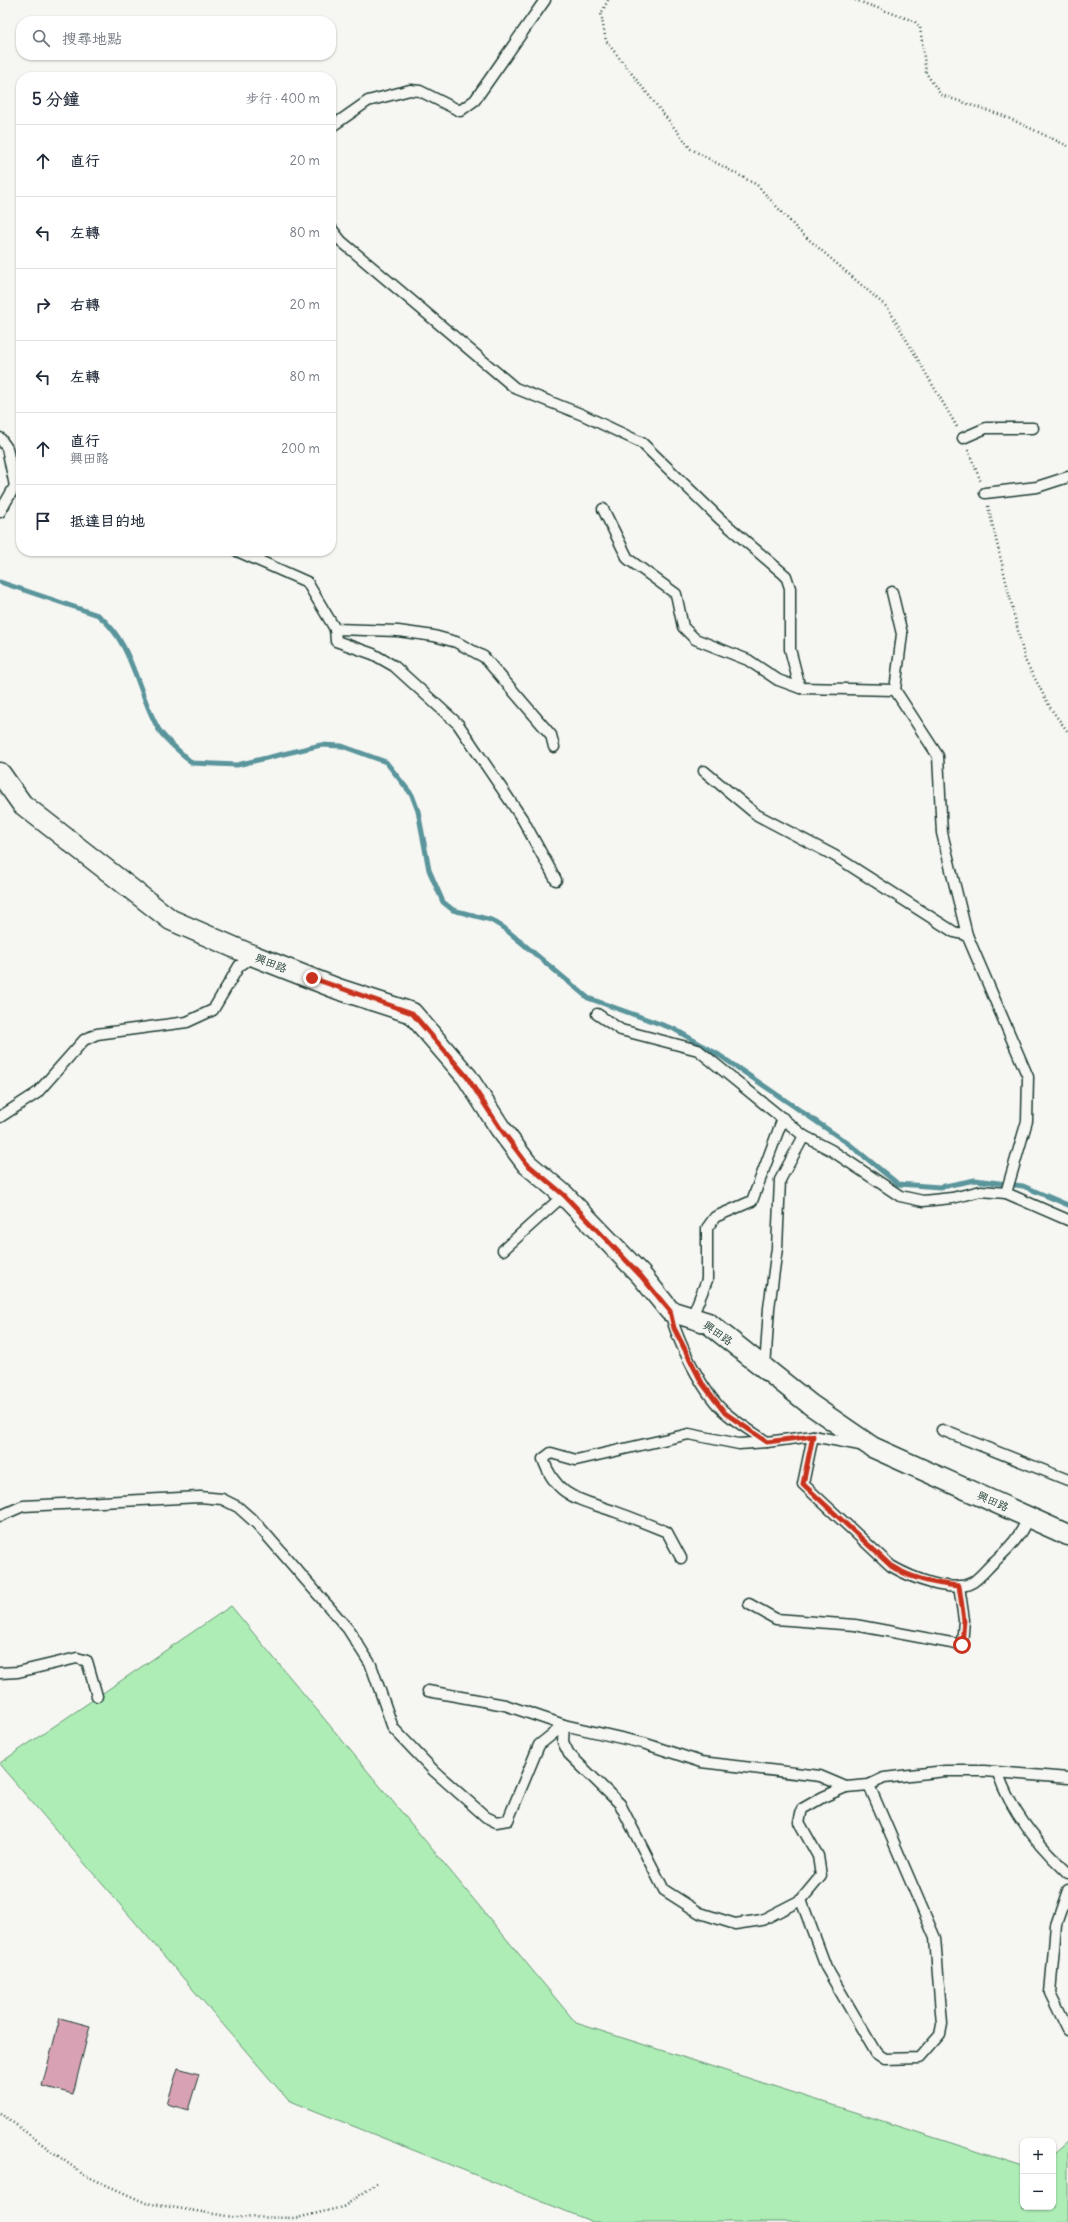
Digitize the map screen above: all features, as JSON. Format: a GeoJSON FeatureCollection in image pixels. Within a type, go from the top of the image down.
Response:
{"type":"FeatureCollection","features":[{"type":"Feature","properties":{"kind":"street","name":"興田路"},"geometry":{"type":"LineString","coordinates":[[0,774],[22,804],[171,920],[254,956],[338,988],[412,1013],[467,1077],[500,1128],[527,1164],[564,1195],[641,1276],[670,1311],[708,1323],[811,1405],[872,1447],[1068,1535]]}},
{"type":"Feature","properties":{"kind":"lane"},"geometry":{"type":"LineString","coordinates":[[336,123],[368,101],[410,90],[420,91],[460,111],[475,100],[545,0]]}},
{"type":"Feature","properties":{"kind":"lane"},"geometry":{"type":"LineString","coordinates":[[336,234],[341,241],[515,388],[583,415],[642,443],[720,519],[786,576],[790,588],[790,649],[800,688]]}},
{"type":"Feature","properties":{"kind":"lane"},"geometry":{"type":"LineString","coordinates":[[963,438],[986,428],[1033,428]]}},
{"type":"Feature","properties":{"kind":"lane"},"geometry":{"type":"LineString","coordinates":[[0,438],[7,448],[16,479]]}},
{"type":"Feature","properties":{"kind":"lane"},"geometry":{"type":"LineString","coordinates":[[985,493],[1037,487],[1068,477]]}},
{"type":"Feature","properties":{"kind":"lane"},"geometry":{"type":"LineString","coordinates":[[0,512],[16,489]]}},
{"type":"Feature","properties":{"kind":"lane"},"geometry":{"type":"LineString","coordinates":[[603,509],[628,559],[676,594],[683,627],[694,640],[748,660],[778,680],[800,688],[895,690]]}},
{"type":"Feature","properties":{"kind":"lane"},"geometry":{"type":"LineString","coordinates":[[248,556],[307,582],[335,629],[336,641],[373,654],[394,666],[458,724],[523,820],[556,880]]}},
{"type":"Feature","properties":{"kind":"lane"},"geometry":{"type":"LineString","coordinates":[[892,592],[902,634],[895,690],[938,756],[942,832],[967,935],[1028,1077],[1027,1121],[1006,1193]]}},
{"type":"Feature","properties":{"kind":"lane"},"geometry":{"type":"LineString","coordinates":[[335,629],[398,631],[434,636],[462,645],[484,657],[551,735],[554,747]]}},
{"type":"Feature","properties":{"kind":"lane"},"geometry":{"type":"LineString","coordinates":[[704,771],[757,815],[835,856],[954,932],[967,935]]}},
{"type":"Feature","properties":{"kind":"lane"},"geometry":{"type":"LineString","coordinates":[[0,1117],[37,1093],[84,1040],[97,1034],[187,1022],[213,1010],[240,966],[254,956]]}},
{"type":"Feature","properties":{"kind":"lane"},"geometry":{"type":"LineString","coordinates":[[597,1014],[621,1030],[698,1050],[804,1136],[832,1150],[900,1196],[923,1201],[952,1198],[981,1191],[1006,1193],[1068,1220]]}},
{"type":"Feature","properties":{"kind":"lane"},"geometry":{"type":"LineString","coordinates":[[692,1317],[707,1280],[707,1228],[715,1217],[752,1201],[783,1118]]}},
{"type":"Feature","properties":{"kind":"lane"},"geometry":{"type":"LineString","coordinates":[[765,1368],[769,1308],[777,1248],[780,1180],[804,1136]]}},
{"type":"Feature","properties":{"kind":"lane"},"geometry":{"type":"LineString","coordinates":[[503,1250],[564,1195]]}},
{"type":"Feature","properties":{"kind":"lane"},"geometry":{"type":"LineString","coordinates":[[670,1311],[674,1328],[702,1383],[725,1413],[767,1442]]}},
{"type":"Feature","properties":{"kind":"lane"},"geometry":{"type":"LineString","coordinates":[[942,1430],[1068,1480]]}},
{"type":"Feature","properties":{"kind":"lane"},"geometry":{"type":"LineString","coordinates":[[681,1558],[667,1532],[614,1511],[581,1501],[559,1487],[549,1476],[543,1459],[551,1454],[576,1460],[689,1434],[739,1444],[813,1436],[872,1447]]}},
{"type":"Feature","properties":{"kind":"lane"},"geometry":{"type":"LineString","coordinates":[[813,1436],[803,1484],[891,1566],[906,1575],[938,1584],[959,1586],[973,1582],[1009,1548],[1021,1534],[1028,1517]]}},
{"type":"Feature","properties":{"kind":"lane"},"geometry":{"type":"LineString","coordinates":[[0,1516],[23,1506],[200,1497],[222,1499],[238,1507],[257,1524],[348,1629],[371,1665],[393,1728],[434,1771],[486,1817],[496,1822],[508,1820],[539,1745],[564,1725]]}},
{"type":"Feature","properties":{"kind":"lane"},"geometry":{"type":"LineString","coordinates":[[749,1604],[776,1619],[855,1625],[962,1645],[964,1620],[959,1586]]}},
{"type":"Feature","properties":{"kind":"lane"},"geometry":{"type":"LineString","coordinates":[[0,1673],[18,1672],[77,1658],[87,1661],[97,1696]]}},
{"type":"Feature","properties":{"kind":"lane"},"geometry":{"type":"LineString","coordinates":[[428,1691],[505,1705],[564,1725],[643,1743],[701,1762],[820,1776],[846,1787]]}},
{"type":"Feature","properties":{"kind":"lane"},"geometry":{"type":"LineString","coordinates":[[564,1725],[563,1742],[569,1754],[620,1804],[664,1890],[700,1913],[735,1924],[762,1920],[801,1900],[821,1876],[818,1856],[799,1822],[802,1809],[823,1797],[846,1787],[869,1785],[884,1778],[945,1771],[1068,1778]]}},
{"type":"Feature","properties":{"kind":"lane"},"geometry":{"type":"LineString","coordinates":[[998,1773],[1005,1794],[1018,1816],[1052,1858],[1068,1873]]}},
{"type":"Feature","properties":{"kind":"lane"},"geometry":{"type":"LineString","coordinates":[[801,1900],[826,1967],[876,2053],[885,2059],[919,2058],[940,2034],[942,2024],[935,1938],[869,1785]]}},
{"type":"Feature","properties":{"kind":"lane"},"geometry":{"type":"LineString","coordinates":[[1068,1890],[1056,1925],[1050,1993],[1068,2030]]}},
{"type":"Feature","properties":{"kind":"path"},"geometry":{"type":"LineString","coordinates":[[608,0],[601,14],[606,41],[691,149],[757,185],[799,230],[888,308],[963,438],[985,493],[1025,660],[1051,709],[1068,732]]}},
{"type":"Feature","properties":{"kind":"path"},"geometry":{"type":"LineString","coordinates":[[855,0],[914,21],[920,27],[926,73],[940,95],[1004,116],[1068,146]]}},
{"type":"Feature","properties":{"kind":"path"},"geometry":{"type":"LineString","coordinates":[[0,2112],[84,2175],[146,2203],[233,2217],[297,2218],[343,2207],[379,2182]]}},
{"type":"Feature","properties":{"kind":"green space"},"geometry":{"type":"Polygon","coordinates":[[[231,1606],[576,2023],[1020,2165],[1020,2210],[1056,2210],[1056,2150],[1068,2140],[1068,2222],[593,2222],[288,2100],[0,1765],[0,1763],[231,1606]]]}},
{"type":"Feature","properties":{"kind":"building"},"geometry":{"type":"Polygon","coordinates":[[[60,2018],[90,2026],[73,2094],[42,2086],[60,2018]]]}},
{"type":"Feature","properties":{"kind":"building"},"geometry":{"type":"Polygon","coordinates":[[[178,2068],[199,2074],[188,2110],[167,2104],[178,2068]]]}},
{"type":"Feature","properties":{"kind":"waterway"},"geometry":{"type":"LineString","coordinates":[[0,582],[98,615],[110,626],[127,653],[151,716],[159,730],[170,743],[192,763],[237,765],[321,745],[342,746],[386,762],[412,795],[418,811],[429,870],[443,902],[453,910],[491,920],[504,928],[588,998],[674,1029],[719,1055],[849,1144],[898,1184],[940,1187],[975,1180],[1023,1186],[1068,1205]]}},
{"type":"Feature","properties":{"kind":"route"},"geometry":{"type":"LineString","coordinates":[[312,978],[412,1013],[467,1077],[500,1128],[527,1164],[564,1195],[641,1276],[670,1311],[674,1328],[702,1383],[725,1413],[767,1442],[813,1436],[803,1484],[891,1566],[906,1575],[938,1584],[959,1586],[964,1620],[962,1645]]}}]}
